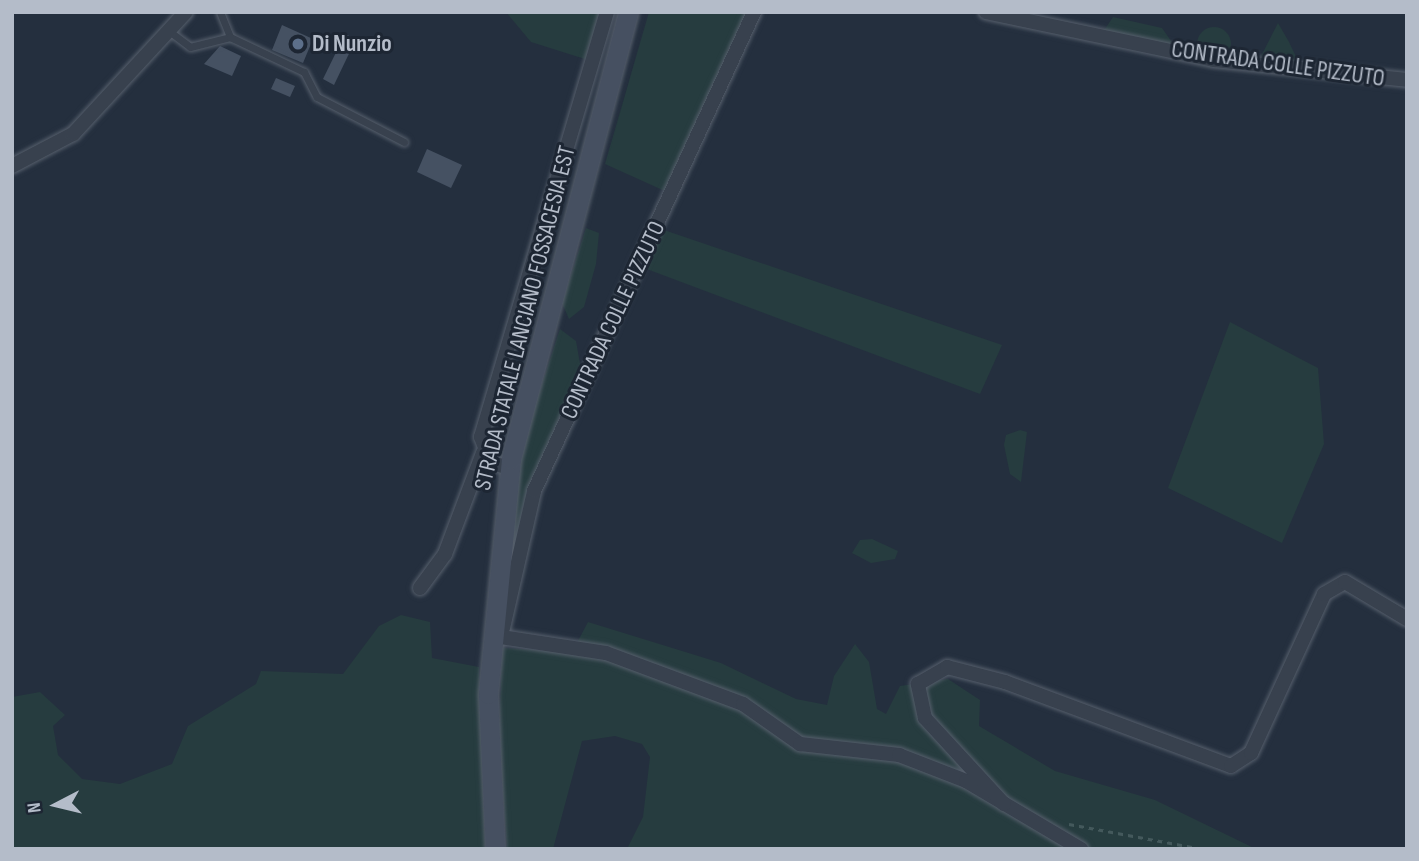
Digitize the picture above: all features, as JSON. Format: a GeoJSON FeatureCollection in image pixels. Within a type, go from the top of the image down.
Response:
{"type":"FeatureCollection","features":[{"type":"Feature","properties":{"kind":"main road","name":"STRADA STATALE LANCIANO FOSSACESIA EST"},"geometry":{"type":"LineString","coordinates":[[495,849],[488,706],[510,468],[628,12]]}},
{"type":"Feature","properties":{"kind":"street"},"geometry":{"type":"LineString","coordinates":[[12,166],[73,134],[186,12]]}},
{"type":"Feature","properties":{"kind":"street"},"geometry":{"type":"LineString","coordinates":[[420,588],[445,554],[483,453],[481,437],[607,12]]}},
{"type":"Feature","properties":{"kind":"street","name":"CONTRADA COLLE PIZZUTO"},"geometry":{"type":"LineString","coordinates":[[496,636],[534,491],[754,12]]}},
{"type":"Feature","properties":{"kind":"street","name":"CONTRADA COLLE PIZZUTO"},"geometry":{"type":"LineString","coordinates":[[986,12],[1214,60],[1407,80]]}},
{"type":"Feature","properties":{"kind":"street"},"geometry":{"type":"LineString","coordinates":[[483,453],[510,468]]}},
{"type":"Feature","properties":{"kind":"street"},"geometry":{"type":"LineString","coordinates":[[1004,804],[925,718],[918,684],[947,667],[1005,682],[1200,760],[1231,766],[1251,753],[1324,594],[1345,582],[1407,619]]}},
{"type":"Feature","properties":{"kind":"street"},"geometry":{"type":"LineString","coordinates":[[496,636],[606,653],[743,704],[800,744],[899,755],[1004,804],[1081,849]]}},
{"type":"Feature","properties":{"kind":"lane"},"geometry":{"type":"LineString","coordinates":[[220,12],[230,37]]}},
{"type":"Feature","properties":{"kind":"lane"},"geometry":{"type":"LineString","coordinates":[[169,30],[190,47],[230,37],[304,72],[317,97],[404,142]]}},
{"type":"Feature","properties":{"kind":"path"},"geometry":{"type":"LineString","coordinates":[[1066,824],[1203,849]]}},
{"type":"Feature","properties":{"kind":"green space"},"geometry":{"type":"Polygon","coordinates":[[[506,12],[601,12],[588,60],[531,42],[506,12]]]}},
{"type":"Feature","properties":{"kind":"green space"},"geometry":{"type":"Polygon","coordinates":[[[649,12],[751,12],[667,192],[605,164],[649,12]]]}},
{"type":"Feature","properties":{"kind":"green space"},"geometry":{"type":"Polygon","coordinates":[[[1113,17],[1162,28],[1176,48],[1103,32],[1113,17]]]}},
{"type":"Feature","properties":{"kind":"green space"},"geometry":{"type":"Polygon","coordinates":[[[1278,23],[1289,42],[1301,67],[1257,64],[1278,23]]]}},
{"type":"Feature","properties":{"kind":"green space"},"geometry":{"type":"Polygon","coordinates":[[[1214,27],[1226,32],[1231,44],[1226,56],[1214,61],[1202,56],[1197,44],[1202,32],[1214,27]]]}},
{"type":"Feature","properties":{"kind":"green space"},"geometry":{"type":"Polygon","coordinates":[[[586,228],[599,233],[596,264],[584,307],[569,319],[562,303],[586,228]]]}},
{"type":"Feature","properties":{"kind":"green space"},"geometry":{"type":"Polygon","coordinates":[[[661,229],[1002,345],[980,394],[644,268],[661,229]]]}},
{"type":"Feature","properties":{"kind":"green space"},"geometry":{"type":"Polygon","coordinates":[[[1230,322],[1318,368],[1324,444],[1282,543],[1168,488],[1230,322]]]}},
{"type":"Feature","properties":{"kind":"green space"},"geometry":{"type":"Polygon","coordinates":[[[560,329],[576,341],[582,375],[532,490],[510,582],[510,506],[519,453],[560,329]]]}},
{"type":"Feature","properties":{"kind":"green space"},"geometry":{"type":"Polygon","coordinates":[[[1020,430],[1027,432],[1021,482],[1010,474],[1004,445],[1006,435],[1020,430]]]}},
{"type":"Feature","properties":{"kind":"green space"},"geometry":{"type":"Polygon","coordinates":[[[872,539],[898,551],[895,559],[871,563],[852,553],[860,540],[872,539]]]}},
{"type":"Feature","properties":{"kind":"green space"},"geometry":{"type":"Polygon","coordinates":[[[401,615],[430,622],[432,658],[479,667],[485,849],[12,849],[12,697],[40,692],[65,715],[53,726],[58,755],[82,779],[120,784],[172,764],[188,726],[256,684],[261,671],[343,674],[379,626],[401,615]]]}},
{"type":"Feature","properties":{"kind":"green space"},"geometry":{"type":"Polygon","coordinates":[[[588,622],[721,663],[796,699],[827,705],[834,676],[855,644],[869,662],[877,709],[886,714],[900,686],[948,679],[980,700],[979,726],[1055,771],[1155,800],[1256,849],[627,849],[643,817],[650,757],[642,744],[615,736],[582,741],[553,849],[507,849],[499,737],[502,648],[572,652],[588,622]]]}},
{"type":"Feature","properties":{"kind":"building"},"geometry":{"type":"Polygon","coordinates":[[[282,25],[313,39],[303,63],[272,50],[282,25]]]}},
{"type":"Feature","properties":{"kind":"building"},"geometry":{"type":"Polygon","coordinates":[[[345,34],[356,39],[334,85],[323,79],[345,34]]]}},
{"type":"Feature","properties":{"kind":"building"},"geometry":{"type":"Polygon","coordinates":[[[220,46],[241,56],[232,76],[204,64],[220,46]]]}},
{"type":"Feature","properties":{"kind":"building"},"geometry":{"type":"Polygon","coordinates":[[[276,78],[295,86],[290,97],[271,89],[276,78]]]}},
{"type":"Feature","properties":{"kind":"building"},"geometry":{"type":"Polygon","coordinates":[[[427,149],[462,165],[451,188],[417,172],[427,149]]]}},
{"type":"Feature","properties":{"kind":"place","name":"Di Nunzio"},"geometry":{"type":"Point","coordinates":[298,44]}}]}
